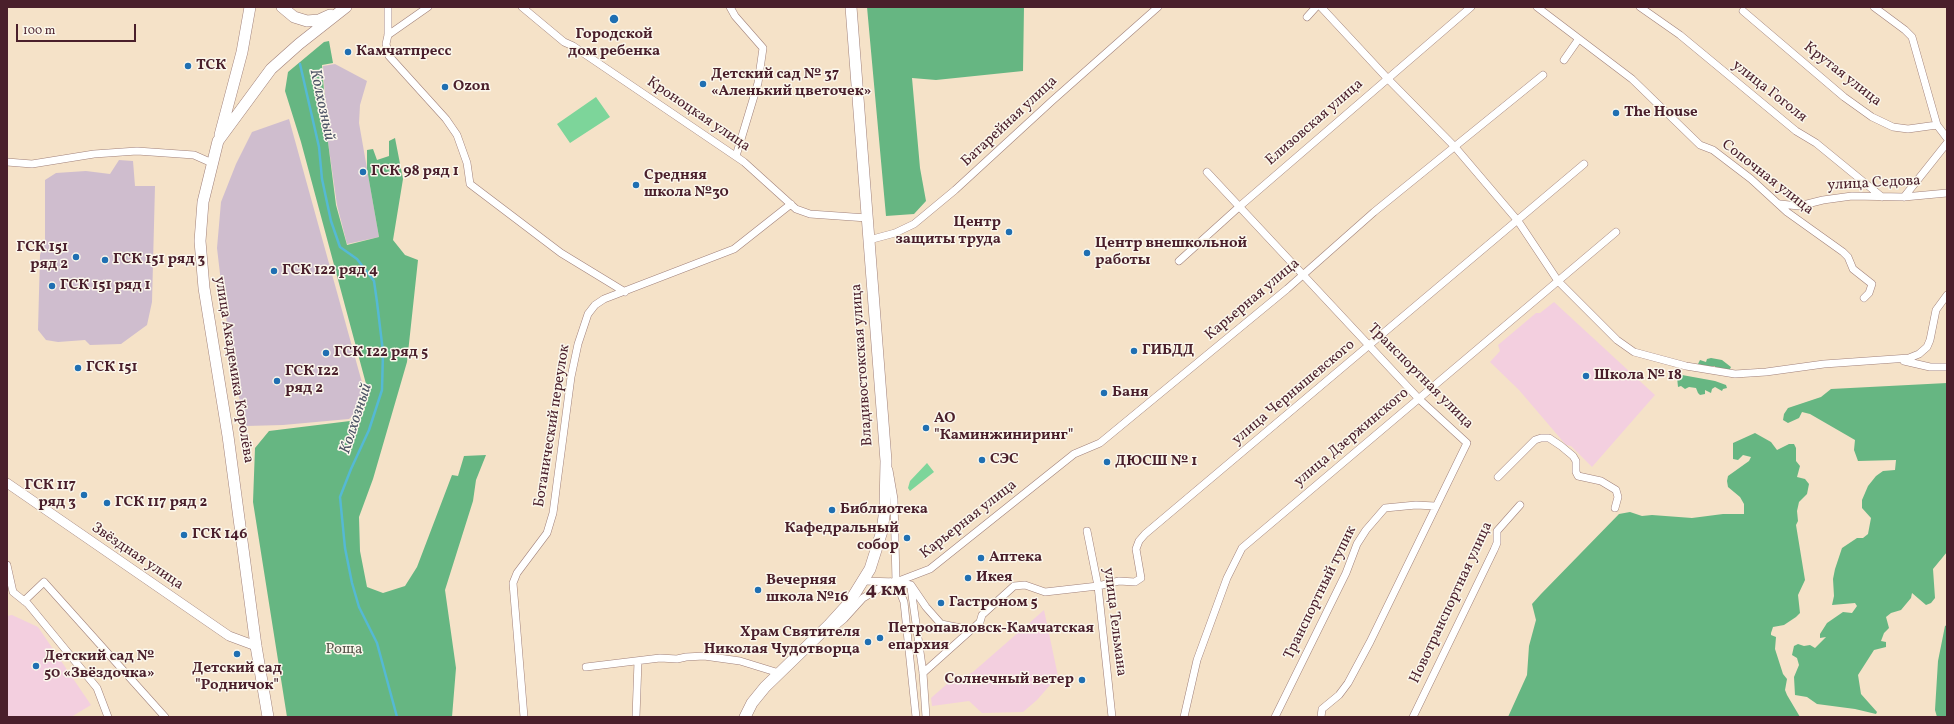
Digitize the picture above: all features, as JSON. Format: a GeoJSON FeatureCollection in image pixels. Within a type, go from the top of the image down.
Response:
{"type":"FeatureCollection","features":[{"type":"Feature","properties":{"kind":"main road"},"geometry":{"type":"LineString","coordinates":[[218,141],[242,52],[250,7]]}},
{"type":"Feature","properties":{"kind":"main road"},"geometry":{"type":"LineString","coordinates":[[282,7],[294,17],[312,22],[346,7]]}},
{"type":"Feature","properties":{"kind":"main road","name":"улица Академика Королёва"},"geometry":{"type":"LineString","coordinates":[[268,717],[256,646],[228,436],[204,288],[200,241],[203,202],[218,141],[271,69],[299,44],[346,7]]}},
{"type":"Feature","properties":{"kind":"main road","name":"Владивостокская улица"},"geometry":{"type":"LineString","coordinates":[[851,7],[886,462]]}},
{"type":"Feature","properties":{"kind":"main road"},"geometry":{"type":"LineString","coordinates":[[745,717],[757,696],[840,613],[864,581],[876,555],[882,531],[885,509],[886,462]]}},
{"type":"Feature","properties":{"kind":"street"},"geometry":{"type":"LineString","coordinates":[[388,7],[388,35],[386,47],[389,56],[446,119],[457,135],[467,163],[470,184],[561,252],[625,292]]}},
{"type":"Feature","properties":{"kind":"street"},"geometry":{"type":"LineString","coordinates":[[388,35],[428,7]]}},
{"type":"Feature","properties":{"kind":"street","name":"Кроноцкая улица"},"geometry":{"type":"LineString","coordinates":[[522,7],[564,42],[573,46],[736,156],[754,170],[796,209],[810,214],[867,218]]}},
{"type":"Feature","properties":{"kind":"street"},"geometry":{"type":"LineString","coordinates":[[730,7],[735,16],[763,48],[758,83],[736,156]]}},
{"type":"Feature","properties":{"kind":"street","name":"Батарейная улица"},"geometry":{"type":"LineString","coordinates":[[869,240],[895,233],[918,220],[955,190],[1053,100],[1158,7]]}},
{"type":"Feature","properties":{"kind":"street"},"geometry":{"type":"LineString","coordinates":[[1307,17],[1316,7]]}},
{"type":"Feature","properties":{"kind":"street"},"geometry":{"type":"LineString","coordinates":[[1321,7],[1387,78],[1455,147],[1518,221],[1558,281],[1624,346],[1641,355],[1670,363],[1715,372],[1739,374],[1824,364],[1892,360],[1913,357],[1925,348],[1930,340],[1936,310],[1947,295]]}},
{"type":"Feature","properties":{"kind":"street","name":"Елизовская улица"},"geometry":{"type":"LineString","coordinates":[[1179,261],[1387,78],[1471,7]]}},
{"type":"Feature","properties":{"kind":"street","name":"Сопочная улица"},"geometry":{"type":"LineString","coordinates":[[1537,7],[1578,40],[1632,79],[1700,145],[1713,150],[1780,204],[1787,212],[1843,252],[1848,257],[1853,270],[1871,282],[1872,286],[1870,291],[1864,298]]}},
{"type":"Feature","properties":{"kind":"street","name":"улица Гоголя"},"geometry":{"type":"LineString","coordinates":[[1640,7],[1684,39],[1796,131],[1816,143],[1882,197]]}},
{"type":"Feature","properties":{"kind":"street"},"geometry":{"type":"LineString","coordinates":[[1874,7],[1912,37],[1937,125],[1947,138]]}},
{"type":"Feature","properties":{"kind":"street","name":"Крутая улица"},"geometry":{"type":"LineString","coordinates":[[1743,11],[1844,97],[1872,117],[1894,127],[1908,130],[1937,125]]}},
{"type":"Feature","properties":{"kind":"street"},"geometry":{"type":"LineString","coordinates":[[1564,60],[1578,40]]}},
{"type":"Feature","properties":{"kind":"street","name":"Карьерная улица"},"geometry":{"type":"LineString","coordinates":[[813,641],[834,628],[863,598],[893,582],[930,569],[1074,454],[1100,443],[1304,275],[1374,212],[1543,75]]}},
{"type":"Feature","properties":{"kind":"street"},"geometry":{"type":"LineString","coordinates":[[1904,197],[1947,143]]}},
{"type":"Feature","properties":{"kind":"street"},"geometry":{"type":"LineString","coordinates":[[7,162],[32,164],[94,154],[137,151],[194,155],[212,163]]}},
{"type":"Feature","properties":{"kind":"street","name":"улица Чернышевского"},"geometry":{"type":"LineString","coordinates":[[1098,586],[1119,581],[1136,582],[1141,578],[1136,549],[1139,541],[1145,534],[1370,346],[1584,164]]}},
{"type":"Feature","properties":{"kind":"street","name":"Транспортная улица"},"geometry":{"type":"LineString","coordinates":[[1207,172],[1419,399],[1467,443],[1348,683],[1339,695],[1322,709],[1321,717]]}},
{"type":"Feature","properties":{"kind":"street","name":"улица Седова"},"geometry":{"type":"LineString","coordinates":[[1780,204],[1799,206],[1823,200],[1852,196],[1904,197],[1947,193]]}},
{"type":"Feature","properties":{"kind":"street","name":"Ботанический переулок"},"geometry":{"type":"LineString","coordinates":[[524,717],[513,583],[517,573],[547,534],[553,513],[571,377],[578,344],[588,314],[595,305],[604,299],[734,249],[791,204]]}},
{"type":"Feature","properties":{"kind":"street","name":"улица Дзержинского"},"geometry":{"type":"LineString","coordinates":[[1184,717],[1197,660],[1227,578],[1240,549],[1616,232]]}},
{"type":"Feature","properties":{"kind":"street"},"geometry":{"type":"LineString","coordinates":[[1892,360],[1910,362],[1930,367],[1947,367]]}},
{"type":"Feature","properties":{"kind":"street"},"geometry":{"type":"LineString","coordinates":[[1498,477],[1528,445],[1539,438],[1548,438],[1562,446],[1573,456],[1576,461],[1577,475],[1601,482],[1616,490],[1618,497],[1615,508]]}},
{"type":"Feature","properties":{"kind":"street","name":"Владивостокская улица"},"geometry":{"type":"LineString","coordinates":[[886,462],[892,484],[894,499],[893,582],[904,602],[916,717]]}},
{"type":"Feature","properties":{"kind":"street","name":"Звёздная улица"},"geometry":{"type":"LineString","coordinates":[[7,483],[229,636],[256,646]]}},
{"type":"Feature","properties":{"kind":"street","name":"Транспортный тупик"},"geometry":{"type":"LineString","coordinates":[[1275,717],[1346,573],[1357,544],[1366,530],[1385,508],[1416,505],[1435,506]]}},
{"type":"Feature","properties":{"kind":"street","name":"Новотранспортная улица"},"geometry":{"type":"LineString","coordinates":[[1412,717],[1494,550],[1497,543],[1497,531],[1520,505]]}},
{"type":"Feature","properties":{"kind":"street","name":"улица Тельмана"},"geometry":{"type":"LineString","coordinates":[[1086,531],[1098,586],[1112,717]]}},
{"type":"Feature","properties":{"kind":"street"},"geometry":{"type":"LineString","coordinates":[[7,565],[10,593],[28,604],[97,688],[108,717]]}},
{"type":"Feature","properties":{"kind":"street","name":"Карьерная улица"},"geometry":{"type":"LineString","coordinates":[[864,581],[893,582]]}},
{"type":"Feature","properties":{"kind":"street"},"geometry":{"type":"LineString","coordinates":[[24,601],[44,582],[165,717]]}},
{"type":"Feature","properties":{"kind":"street"},"geometry":{"type":"LineString","coordinates":[[893,582],[911,585],[926,607],[941,624],[971,630]]}},
{"type":"Feature","properties":{"kind":"street"},"geometry":{"type":"LineString","coordinates":[[911,585],[923,674],[926,717]]}},
{"type":"Feature","properties":{"kind":"street"},"geometry":{"type":"LineString","coordinates":[[923,674],[980,622],[982,615],[1014,586],[1025,585],[1045,592],[1098,586]]}},
{"type":"Feature","properties":{"kind":"street"},"geometry":{"type":"LineString","coordinates":[[586,667],[638,660],[660,658],[677,659],[704,656],[740,661],[779,673]]}},
{"type":"Feature","properties":{"kind":"street"},"geometry":{"type":"LineString","coordinates":[[636,717],[638,660]]}},
{"type":"Feature","properties":{"kind":"shaded area"},"geometry":{"type":"Polygon","coordinates":[[[335,64],[367,81],[360,105],[359,123],[379,237],[347,244],[337,205],[328,142],[323,66],[335,64]]]}},
{"type":"Feature","properties":{"kind":"shaded area"},"geometry":{"type":"Polygon","coordinates":[[[289,119],[366,397],[358,411],[349,419],[283,425],[246,426],[237,389],[217,248],[221,202],[236,164],[252,132],[289,119]]]}},
{"type":"Feature","properties":{"kind":"shaded area"},"geometry":{"type":"Polygon","coordinates":[[[119,160],[133,161],[135,186],[155,186],[152,302],[147,325],[121,344],[90,345],[85,340],[58,342],[46,340],[38,330],[40,255],[45,239],[45,180],[56,173],[86,171],[110,174],[119,160]]]}},
{"type":"Feature","properties":{"kind":"shaded area"},"geometry":{"type":"Polygon","coordinates":[[[1554,302],[1655,395],[1592,467],[1571,446],[1566,445],[1519,390],[1490,362],[1500,351],[1498,345],[1536,313],[1540,313],[1554,302]]]}},
{"type":"Feature","properties":{"kind":"shaded area"},"geometry":{"type":"Polygon","coordinates":[[[1044,610],[1058,676],[1037,700],[1023,712],[982,713],[969,701],[932,706],[931,698],[947,684],[973,672],[1044,610]]]}},
{"type":"Feature","properties":{"kind":"shaded area","name":"Детский сад № 50 «Звёздочка»"},"geometry":{"type":"Polygon","coordinates":[[[12,615],[38,627],[91,705],[71,717],[7,717],[7,616],[12,615]]]}},
{"type":"Feature","properties":{"kind":"green space"},"geometry":{"type":"Polygon","coordinates":[[[867,7],[1024,7],[1023,71],[936,80],[912,78],[920,168],[926,201],[914,214],[886,216],[867,7]]]}},
{"type":"Feature","properties":{"kind":"green space","name":"Роща"},"geometry":{"type":"Polygon","coordinates":[[[329,41],[333,63],[322,65],[328,142],[336,205],[347,245],[379,237],[367,169],[367,150],[373,149],[377,160],[389,156],[389,141],[395,138],[403,179],[393,240],[405,255],[418,260],[407,362],[373,479],[359,517],[360,551],[367,587],[383,593],[405,586],[417,567],[452,475],[458,476],[464,456],[486,455],[476,480],[473,501],[445,590],[456,668],[452,717],[287,717],[253,502],[255,448],[269,431],[350,421],[359,412],[369,395],[301,142],[285,91],[288,72],[324,42],[329,41]]]}},
{"type":"Feature","properties":{"kind":"green space"},"geometry":{"type":"Polygon","coordinates":[[[596,97],[610,117],[570,143],[557,124],[596,97]]]}},
{"type":"Feature","properties":{"kind":"green space"},"geometry":{"type":"Polygon","coordinates":[[[1711,358],[1722,360],[1731,367],[1729,371],[1715,368],[1715,366],[1708,367],[1698,364],[1700,360],[1706,362],[1707,359],[1711,358]]]}},
{"type":"Feature","properties":{"kind":"green space"},"geometry":{"type":"Polygon","coordinates":[[[1682,375],[1715,381],[1726,385],[1727,388],[1723,389],[1722,391],[1715,387],[1712,389],[1711,393],[1705,390],[1705,394],[1700,395],[1696,388],[1689,387],[1685,389],[1681,386],[1678,387],[1677,377],[1682,375]]]}},
{"type":"Feature","properties":{"kind":"green space"},"geometry":{"type":"Polygon","coordinates":[[[1947,383],[1947,552],[1933,569],[1935,598],[1931,603],[1926,605],[1912,593],[1911,598],[1901,610],[1891,613],[1886,617],[1889,628],[1884,633],[1881,641],[1886,642],[1886,647],[1874,650],[1858,675],[1861,694],[1877,712],[1876,714],[1855,709],[1817,704],[1807,697],[1795,695],[1794,677],[1799,665],[1797,658],[1792,655],[1794,646],[1798,644],[1804,646],[1810,645],[1815,648],[1826,637],[1820,638],[1820,634],[1827,623],[1843,612],[1852,613],[1857,606],[1855,603],[1832,605],[1834,596],[1833,579],[1835,569],[1842,548],[1857,538],[1863,538],[1868,534],[1871,518],[1862,508],[1862,500],[1868,486],[1876,476],[1883,471],[1895,470],[1896,460],[1858,461],[1854,450],[1855,440],[1810,414],[1802,412],[1799,418],[1788,423],[1783,420],[1784,414],[1788,408],[1821,397],[1831,389],[1947,383]]]}},
{"type":"Feature","properties":{"kind":"green space"},"geometry":{"type":"Polygon","coordinates":[[[1755,433],[1771,442],[1777,450],[1789,444],[1794,444],[1796,448],[1796,461],[1800,466],[1797,477],[1805,479],[1809,484],[1807,494],[1799,502],[1797,511],[1798,521],[1796,525],[1805,580],[1798,595],[1800,613],[1784,625],[1773,627],[1771,633],[1771,635],[1776,637],[1775,649],[1783,674],[1787,679],[1785,690],[1800,717],[1508,717],[1527,675],[1529,646],[1536,620],[1532,604],[1619,514],[1630,512],[1642,516],[1652,515],[1692,518],[1723,514],[1744,514],[1744,504],[1740,497],[1728,487],[1727,481],[1728,476],[1749,461],[1751,457],[1743,455],[1738,460],[1733,459],[1733,443],[1755,433]]]}},
{"type":"Feature","properties":{"kind":"green space"},"geometry":{"type":"Polygon","coordinates":[[[927,463],[934,472],[910,491],[908,488],[910,481],[927,463]]]}},
{"type":"Feature","properties":{"kind":"green space"},"geometry":{"type":"Polygon","coordinates":[[[1947,625],[1947,717],[1937,717],[1935,710],[1938,661],[1945,626],[1947,625]]]}},
{"type":"Feature","properties":{"kind":"waterway","name":"Колхозный"},"geometry":{"type":"LineString","coordinates":[[300,64],[319,147],[322,179],[331,221],[340,247],[357,259],[374,281],[383,352],[382,390],[369,430],[340,497],[345,548],[352,583],[359,607],[377,643],[397,717]]}},
{"type":"Feature","properties":{"kind":"place","name":"Городской дом ребенка"},"geometry":{"type":"Point","coordinates":[614,19]}},
{"type":"Feature","properties":{"kind":"place","name":"Камчатпресс"},"geometry":{"type":"Point","coordinates":[348,52]}},
{"type":"Feature","properties":{"kind":"place","name":"ТСК"},"geometry":{"type":"Point","coordinates":[188,66]}},
{"type":"Feature","properties":{"kind":"place","name":"Детский сад № 37 «Аленький цветочек»"},"geometry":{"type":"Point","coordinates":[703,84]}},
{"type":"Feature","properties":{"kind":"place","name":"Ozon"},"geometry":{"type":"Point","coordinates":[445,87]}},
{"type":"Feature","properties":{"kind":"place","name":"The House"},"geometry":{"type":"Point","coordinates":[1616,113]}},
{"type":"Feature","properties":{"kind":"place","name":"ГСК 98 ряд 1"},"geometry":{"type":"Point","coordinates":[363,172]}},
{"type":"Feature","properties":{"kind":"place","name":"Средняя школа №30"},"geometry":{"type":"Point","coordinates":[636,185]}},
{"type":"Feature","properties":{"kind":"place","name":"Центр защиты труда"},"geometry":{"type":"Point","coordinates":[1009,232]}},
{"type":"Feature","properties":{"kind":"place","name":"Центр внешкольной работы"},"geometry":{"type":"Point","coordinates":[1087,253]}},
{"type":"Feature","properties":{"kind":"place","name":"ГСК 151 ряд 2"},"geometry":{"type":"Point","coordinates":[76,257]}},
{"type":"Feature","properties":{"kind":"place","name":"ГСК 151 ряд 3"},"geometry":{"type":"Point","coordinates":[105,260]}},
{"type":"Feature","properties":{"kind":"place","name":"ГСК 122 ряд 4"},"geometry":{"type":"Point","coordinates":[274,271]}},
{"type":"Feature","properties":{"kind":"place","name":"ГСК 151 ряд 1"},"geometry":{"type":"Point","coordinates":[52,286]}},
{"type":"Feature","properties":{"kind":"place","name":"ГИБДД"},"geometry":{"type":"Point","coordinates":[1134,351]}},
{"type":"Feature","properties":{"kind":"place","name":"ГСК 122 ряд 5"},"geometry":{"type":"Point","coordinates":[326,353]}},
{"type":"Feature","properties":{"kind":"place","name":"ГСК 151"},"geometry":{"type":"Point","coordinates":[78,368]}},
{"type":"Feature","properties":{"kind":"place","name":"Школа № 18"},"geometry":{"type":"Point","coordinates":[1586,376]}},
{"type":"Feature","properties":{"kind":"place","name":"ГСК 122 ряд 2"},"geometry":{"type":"Point","coordinates":[277,381]}},
{"type":"Feature","properties":{"kind":"place","name":"Баня"},"geometry":{"type":"Point","coordinates":[1104,393]}},
{"type":"Feature","properties":{"kind":"place","name":"АО \"Каминжиниринг\""},"geometry":{"type":"Point","coordinates":[926,428]}},
{"type":"Feature","properties":{"kind":"place","name":"СЭС"},"geometry":{"type":"Point","coordinates":[982,460]}},
{"type":"Feature","properties":{"kind":"place","name":"ДЮСШ № 1"},"geometry":{"type":"Point","coordinates":[1107,462]}},
{"type":"Feature","properties":{"kind":"place","name":"ГСК 117 ряд 3"},"geometry":{"type":"Point","coordinates":[84,495]}},
{"type":"Feature","properties":{"kind":"place","name":"ГСК 117 ряд 2"},"geometry":{"type":"Point","coordinates":[107,503]}},
{"type":"Feature","properties":{"kind":"place","name":"Библиотека"},"geometry":{"type":"Point","coordinates":[832,510]}},
{"type":"Feature","properties":{"kind":"place","name":"ГСК 146"},"geometry":{"type":"Point","coordinates":[184,535]}},
{"type":"Feature","properties":{"kind":"place","name":"Кафедральный собор"},"geometry":{"type":"Point","coordinates":[907,538]}},
{"type":"Feature","properties":{"kind":"place","name":"Аптека"},"geometry":{"type":"Point","coordinates":[981,558]}},
{"type":"Feature","properties":{"kind":"place","name":"Икея"},"geometry":{"type":"Point","coordinates":[968,578]}},
{"type":"Feature","properties":{"kind":"place","name":"Вечерняя школа №16"},"geometry":{"type":"Point","coordinates":[758,590]}},
{"type":"Feature","properties":{"kind":"place","name":"Гастроном 5"},"geometry":{"type":"Point","coordinates":[941,603]}},
{"type":"Feature","properties":{"kind":"place","name":"Петропавловск-Камчатская епархия"},"geometry":{"type":"Point","coordinates":[880,638]}},
{"type":"Feature","properties":{"kind":"place","name":"Храм Святителя Николая Чудотворца"},"geometry":{"type":"Point","coordinates":[868,642]}},
{"type":"Feature","properties":{"kind":"place","name":"Детский сад \"Родничок\""},"geometry":{"type":"Point","coordinates":[237,654]}},
{"type":"Feature","properties":{"kind":"place","name":"Детский сад № 50 «Звёздочка»"},"geometry":{"type":"Point","coordinates":[36,666]}},
{"type":"Feature","properties":{"kind":"place","name":"Солнечный ветер"},"geometry":{"type":"Point","coordinates":[1082,680]}},
{"type":"Feature","properties":{"kind":"district","name":"4 км"},"geometry":{"type":"Point","coordinates":[886,592]}}]}
